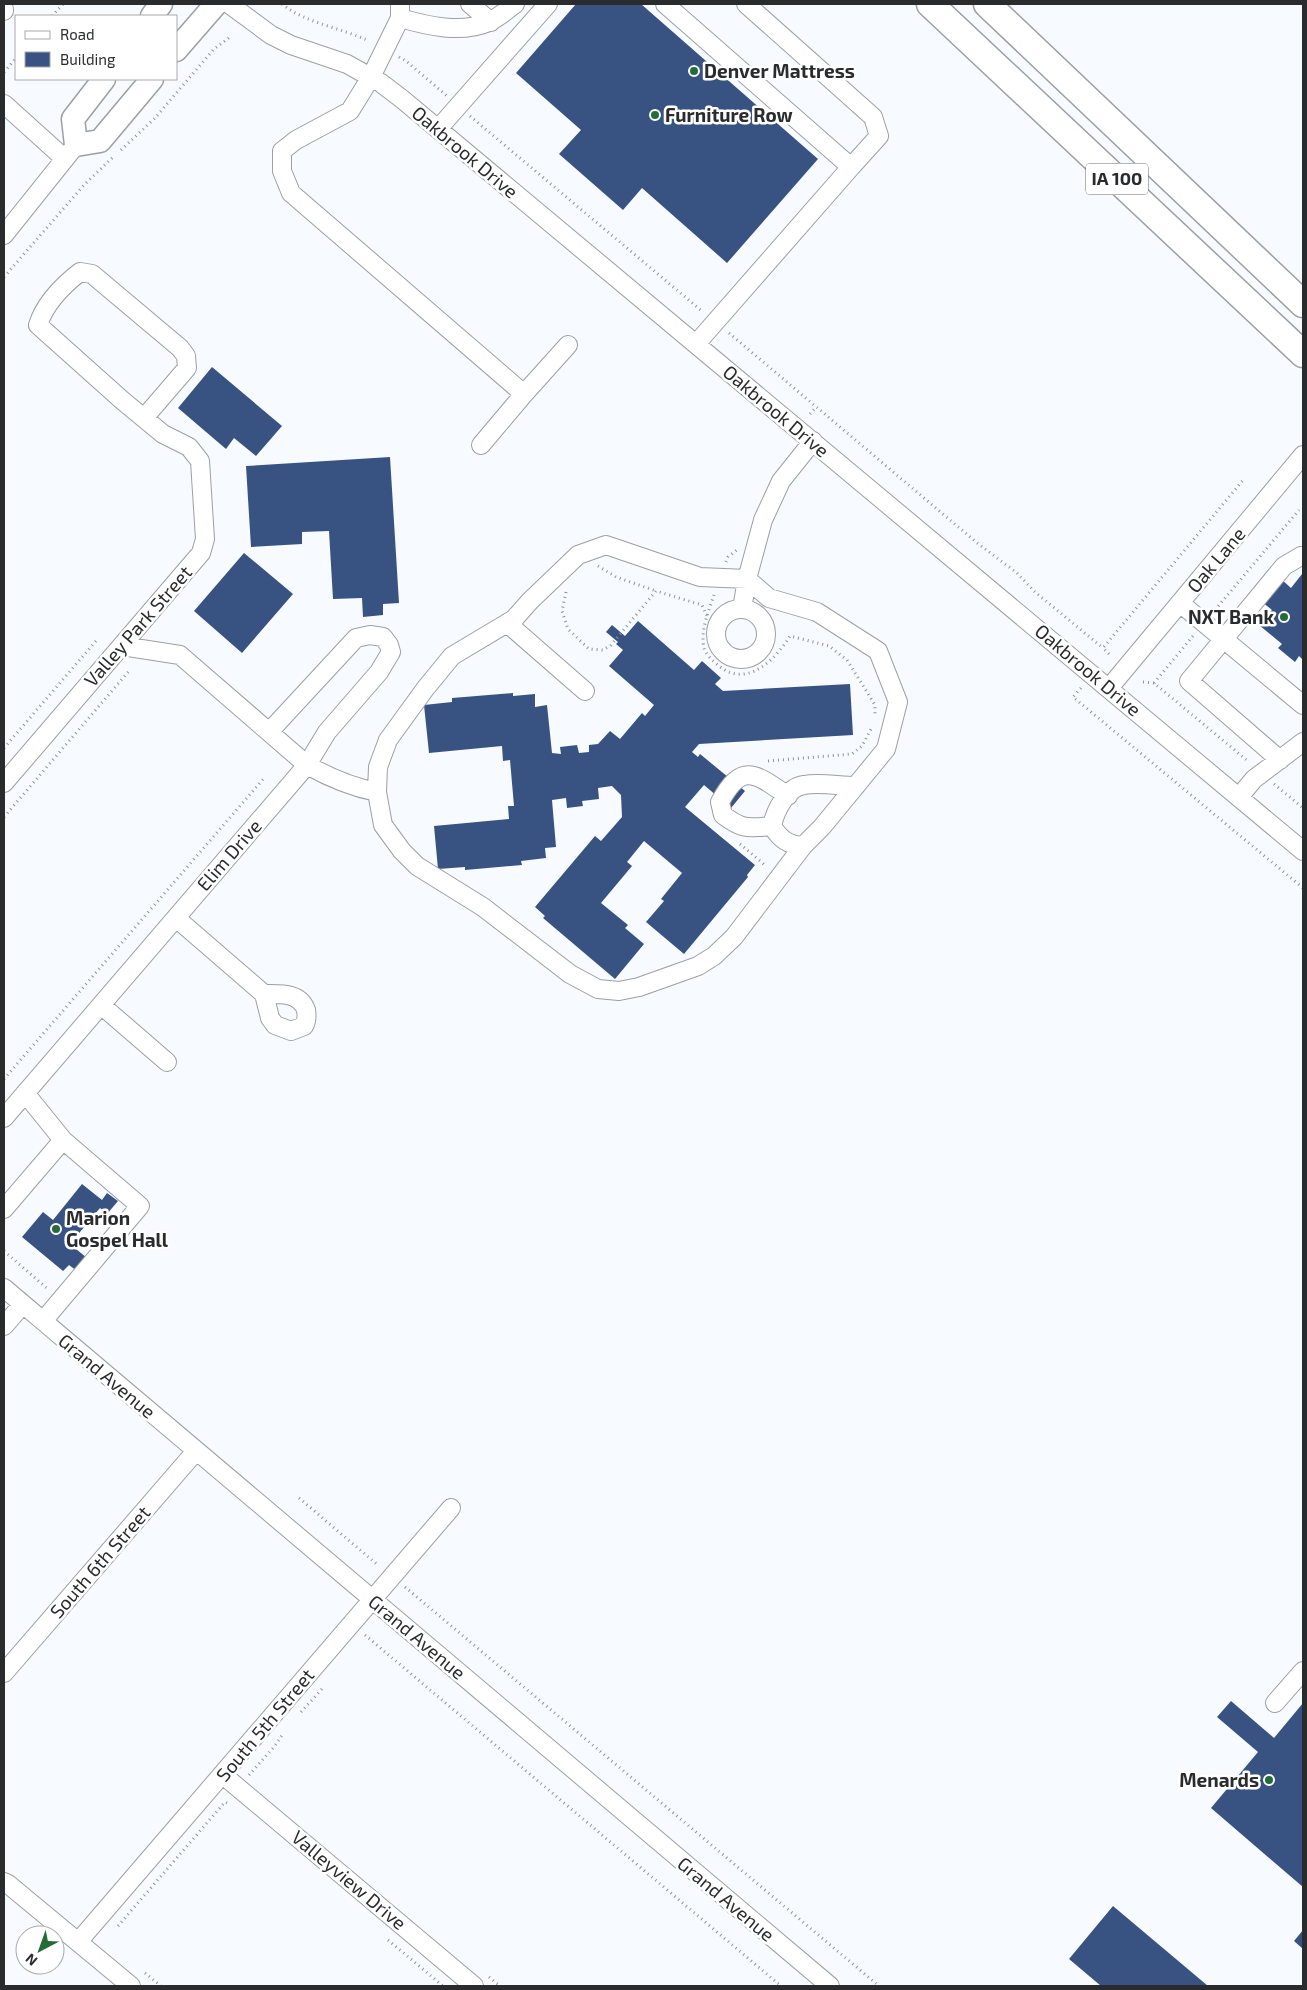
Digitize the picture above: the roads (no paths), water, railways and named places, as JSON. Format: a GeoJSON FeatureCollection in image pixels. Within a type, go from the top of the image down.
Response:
{"type":"FeatureCollection","features":[{"type":"Feature","properties":{"kind":"highway","name":"IA 100"},"geometry":{"type":"LineString","coordinates":[[930,4],[1303,354]]}},
{"type":"Feature","properties":{"kind":"highway","name":"IA 100"},"geometry":{"type":"LineString","coordinates":[[987,4],[1303,304]]}},
{"type":"Feature","properties":{"kind":"main road"},"geometry":{"type":"LineString","coordinates":[[153,15],[161,4]]}},
{"type":"Feature","properties":{"kind":"main road"},"geometry":{"type":"LineString","coordinates":[[178,48],[216,4]]}},
{"type":"Feature","properties":{"kind":"main road"},"geometry":{"type":"LineString","coordinates":[[103,80],[73,119],[71,152],[100,141],[151,80]]}},
{"type":"Feature","properties":{"kind":"street","name":"Oakbrook Drive"},"geometry":{"type":"LineString","coordinates":[[229,4],[271,35],[291,45],[332,57],[347,64],[371,77],[402,99],[1303,850]]}},
{"type":"Feature","properties":{"kind":"street"},"geometry":{"type":"LineString","coordinates":[[470,4],[491,22]]}},
{"type":"Feature","properties":{"kind":"street"},"geometry":{"type":"LineString","coordinates":[[514,4],[491,22],[470,27],[448,28],[418,23],[400,11],[371,77],[350,111],[296,140],[282,151],[282,171],[291,193],[524,394]]}},
{"type":"Feature","properties":{"kind":"street"},"geometry":{"type":"LineString","coordinates":[[438,130],[548,4]]}},
{"type":"Feature","properties":{"kind":"street"},"geometry":{"type":"LineString","coordinates":[[665,4],[851,167]]}},
{"type":"Feature","properties":{"kind":"street"},"geometry":{"type":"LineString","coordinates":[[696,344],[879,136],[873,117],[746,4]]}},
{"type":"Feature","properties":{"kind":"street"},"geometry":{"type":"LineString","coordinates":[[4,104],[71,152],[4,235]]}},
{"type":"Feature","properties":{"kind":"street"},"geometry":{"type":"LineString","coordinates":[[80,272],[92,274],[180,348],[186,356],[187,368],[144,418],[38,325],[42,313],[65,283],[80,272]]}},
{"type":"Feature","properties":{"kind":"street"},"geometry":{"type":"LineString","coordinates":[[481,444],[568,345]]}},
{"type":"Feature","properties":{"kind":"street","name":"Valley Park Street"},"geometry":{"type":"LineString","coordinates":[[4,784],[201,553],[205,539],[200,461],[189,447],[163,434],[144,418]]}},
{"type":"Feature","properties":{"kind":"street"},"geometry":{"type":"LineString","coordinates":[[742,609],[747,579],[763,520],[781,481],[813,442]]}},
{"type":"Feature","properties":{"kind":"street","name":"Oak Lane"},"geometry":{"type":"LineString","coordinates":[[1109,688],[1303,455]]}},
{"type":"Feature","properties":{"kind":"street"},"geometry":{"type":"LineString","coordinates":[[606,545],[700,577],[747,579],[769,598],[817,612],[878,651],[898,702],[886,748],[822,827],[803,846],[734,937],[714,956],[698,966],[639,986],[619,991],[598,989],[570,974],[483,907],[417,866],[402,851],[383,825],[377,792],[378,767],[388,740],[452,656],[514,620],[530,601],[578,555],[606,545]]}},
{"type":"Feature","properties":{"kind":"street"},"geometry":{"type":"LineString","coordinates":[[1280,760],[1189,681],[1284,566],[1301,556],[1303,557]]}},
{"type":"Feature","properties":{"kind":"street"},"geometry":{"type":"LineString","coordinates":[[1180,603],[1303,704]]}},
{"type":"Feature","properties":{"kind":"street"},"geometry":{"type":"LineString","coordinates":[[507,623],[585,691]]}},
{"type":"Feature","properties":{"kind":"street","name":"Elim Drive"},"geometry":{"type":"LineString","coordinates":[[4,1118],[307,765],[327,732],[379,672],[391,652],[389,645],[382,636],[370,635],[356,638],[269,732]]}},
{"type":"Feature","properties":{"kind":"street"},"geometry":{"type":"LineString","coordinates":[[122,646],[180,655],[307,765],[336,781],[358,789],[377,792]]}},
{"type":"Feature","properties":{"kind":"street"},"geometry":{"type":"LineString","coordinates":[[1240,797],[1262,774],[1303,742]]}},
{"type":"Feature","properties":{"kind":"street"},"geometry":{"type":"LineString","coordinates":[[772,826],[746,828],[736,826],[723,815],[720,802],[728,786],[738,777],[747,774],[762,778],[788,796]]}},
{"type":"Feature","properties":{"kind":"street"},"geometry":{"type":"LineString","coordinates":[[803,846],[789,844],[779,837],[772,826],[774,816],[780,804],[795,788],[804,785],[856,786]]}},
{"type":"Feature","properties":{"kind":"street"},"geometry":{"type":"LineString","coordinates":[[176,918],[264,994]]}},
{"type":"Feature","properties":{"kind":"street"},"geometry":{"type":"LineString","coordinates":[[101,1005],[167,1062]]}},
{"type":"Feature","properties":{"kind":"street"},"geometry":{"type":"LineString","coordinates":[[25,1093],[63,1140],[140,1206],[43,1321]]}},
{"type":"Feature","properties":{"kind":"street"},"geometry":{"type":"LineString","coordinates":[[4,1209],[63,1140]]}},
{"type":"Feature","properties":{"kind":"street","name":"Grand Avenue"},"geometry":{"type":"LineString","coordinates":[[4,1288],[830,1986]]}},
{"type":"Feature","properties":{"kind":"street"},"geometry":{"type":"LineString","coordinates":[[4,1326],[23,1304]]}},
{"type":"Feature","properties":{"kind":"street","name":"South 6th Street"},"geometry":{"type":"LineString","coordinates":[[4,1673],[196,1451]]}},
{"type":"Feature","properties":{"kind":"street","name":"South 5th Street"},"geometry":{"type":"LineString","coordinates":[[78,1942],[451,1508]]}},
{"type":"Feature","properties":{"kind":"street"},"geometry":{"type":"LineString","coordinates":[[1275,1703],[1303,1671]]}},
{"type":"Feature","properties":{"kind":"street","name":"Valleyview Drive"},"geometry":{"type":"LineString","coordinates":[[224,1774],[479,1980]]}},
{"type":"Feature","properties":{"kind":"street"},"geometry":{"type":"LineString","coordinates":[[4,1882],[130,1986]]}},
{"type":"Feature","properties":{"kind":"place","name":"Denver Mattress"},"geometry":{"type":"Point","coordinates":[694,71]}},
{"type":"Feature","properties":{"kind":"place","name":"Furniture Row"},"geometry":{"type":"Point","coordinates":[655,115]}},
{"type":"Feature","properties":{"kind":"place","name":"NXT Bank"},"geometry":{"type":"Point","coordinates":[1284,617]}},
{"type":"Feature","properties":{"kind":"place","name":"Marion Gospel Hall"},"geometry":{"type":"Point","coordinates":[56,1229]}},
{"type":"Feature","properties":{"kind":"place","name":"Menards"},"geometry":{"type":"Point","coordinates":[1269,1780]}}]}
